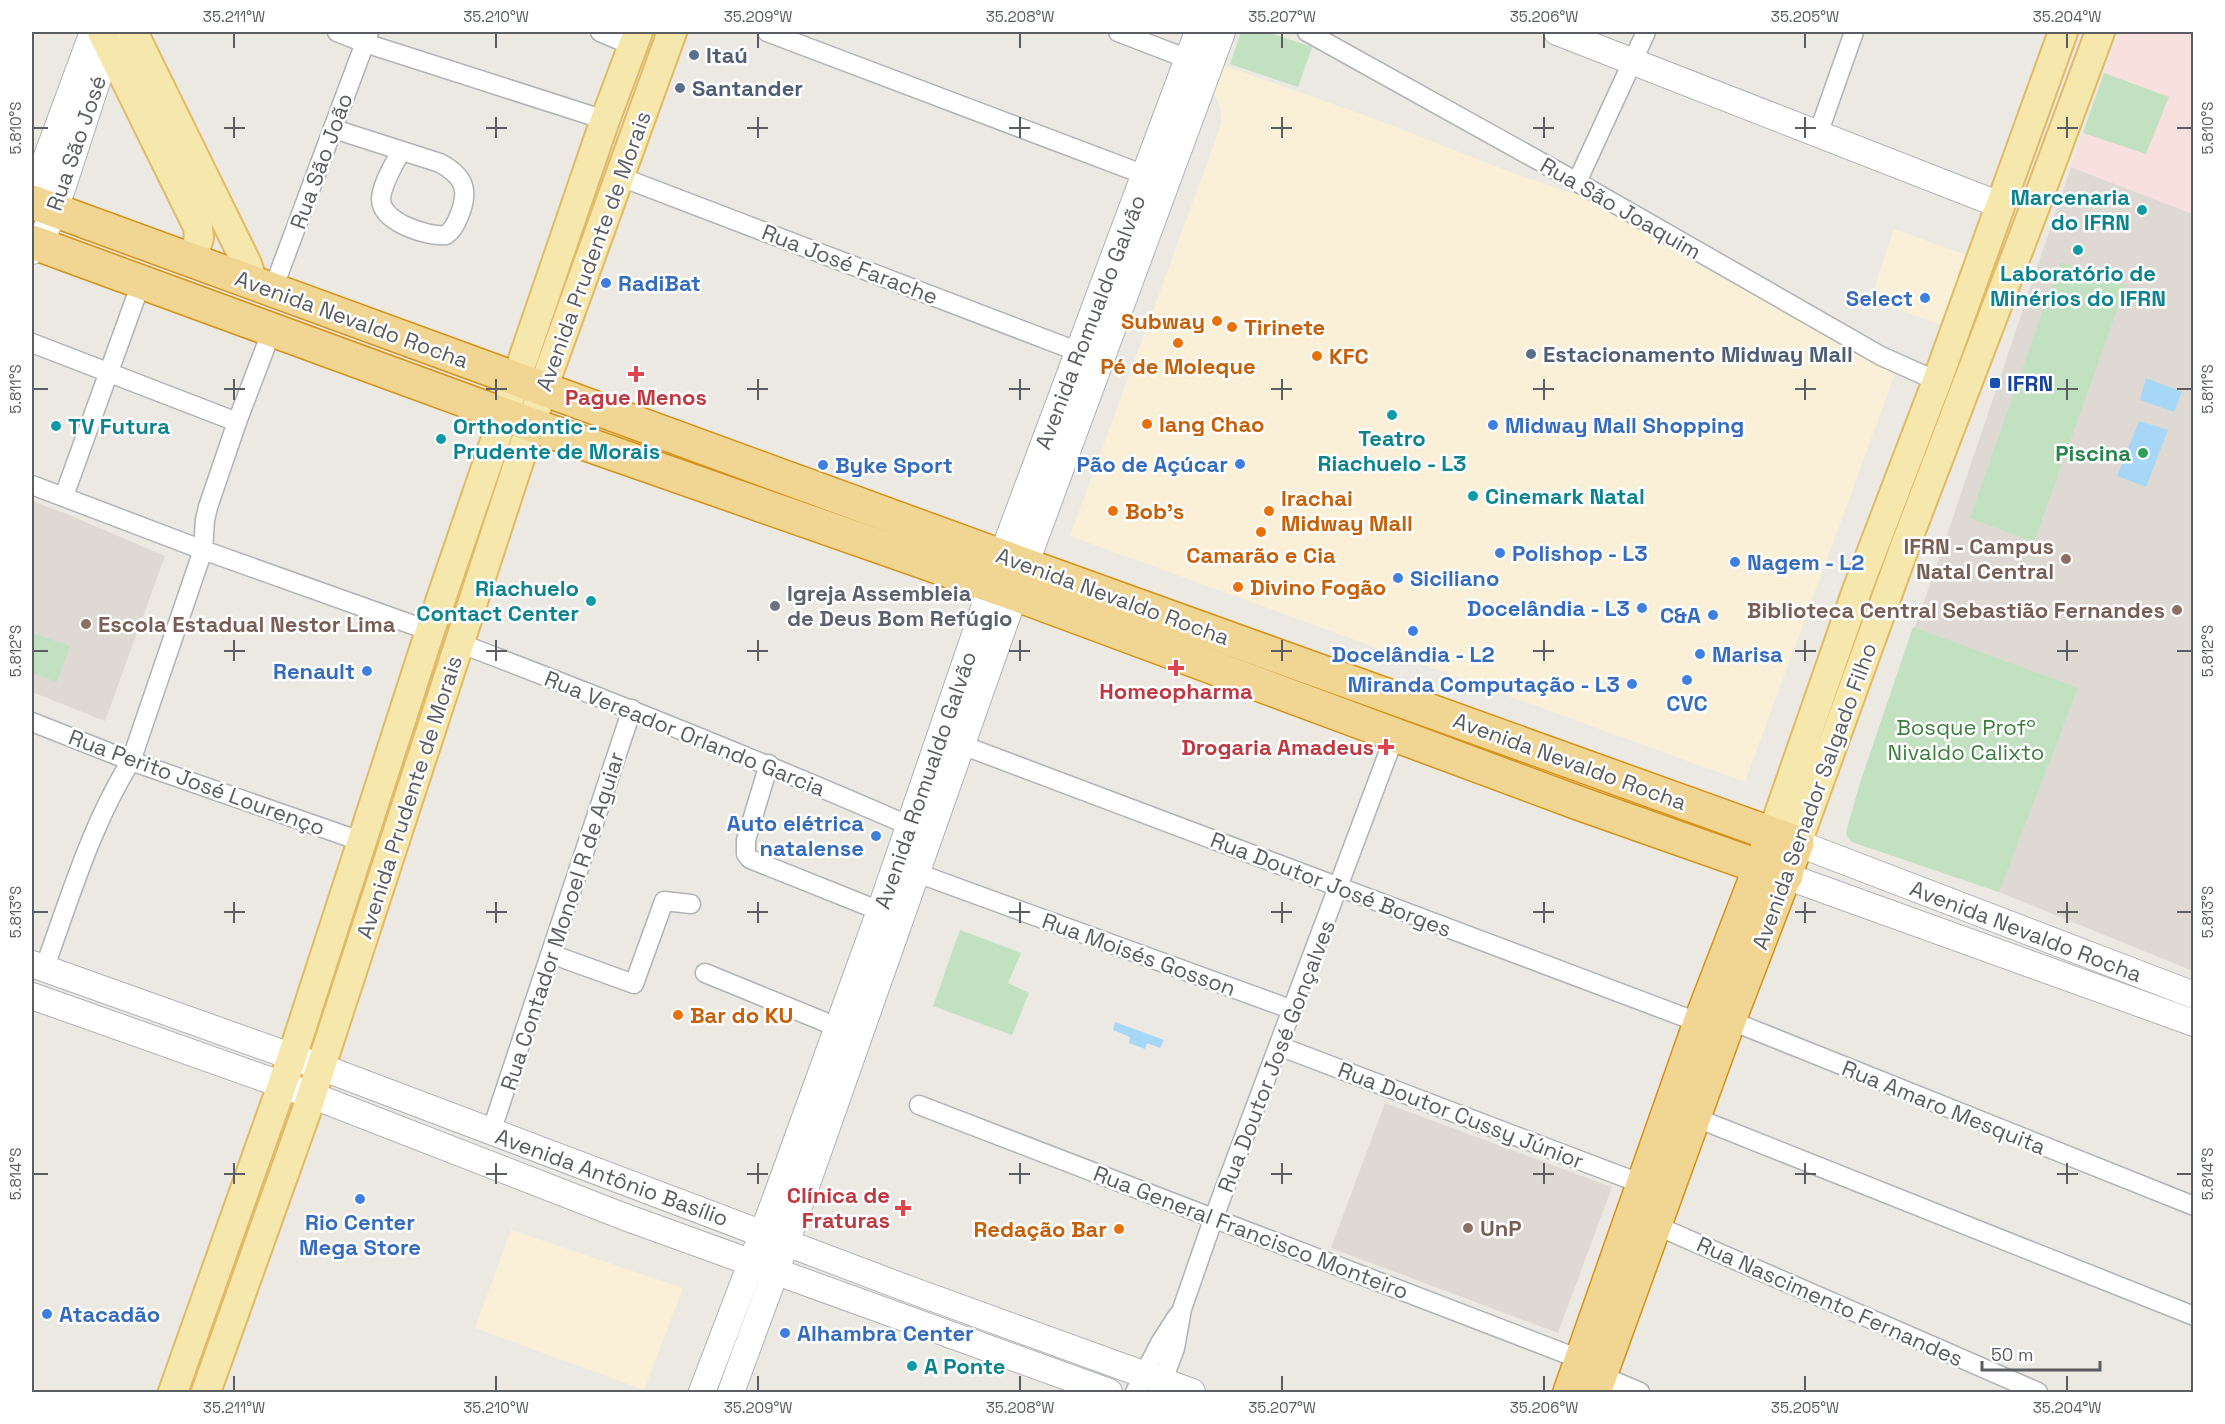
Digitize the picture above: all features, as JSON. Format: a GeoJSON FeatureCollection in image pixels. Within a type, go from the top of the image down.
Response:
{"type":"FeatureCollection","features":[{"type":"Feature","properties":{"kind":"highway","name":"Avenida Nevaldo Rocha"},"geometry":{"type":"LineString","coordinates":[[39,203],[530,384],[1008,575],[1395,735],[1581,804],[1773,871]]}},
{"type":"Feature","properties":{"kind":"highway","name":"Avenida Nevaldo Rocha"},"geometry":{"type":"LineString","coordinates":[[34,246],[519,420],[1008,575],[1785,838]]}},
{"type":"Feature","properties":{"kind":"highway","name":"Avenida Senador Salgado Filho"},"geometry":{"type":"LineString","coordinates":[[1592,1376],[1642,1184],[1714,1022],[1785,838]]}},
{"type":"Feature","properties":{"kind":"highway","name":"Avenida Senador Salgado Filho"},"geometry":{"type":"LineString","coordinates":[[1570,1392],[1592,1376],[1655,1225],[1694,1117],[1714,1022]]}},
{"type":"Feature","properties":{"kind":"main road","name":"Avenida Prudente de Morais"},"geometry":{"type":"LineString","coordinates":[[530,384],[621,177],[672,32]]}},
{"type":"Feature","properties":{"kind":"main road","name":"Avenida Romualdo Galvão"},"geometry":{"type":"LineString","coordinates":[[731,1392],[776,1272],[962,745],[1008,575],[1079,352],[1198,32]]}},
{"type":"Feature","properties":{"kind":"main road","name":"Avenida Romualdo Galvão"},"geometry":{"type":"LineString","coordinates":[[702,1392],[763,1233],[910,826],[1222,32]]}},
{"type":"Feature","properties":{"kind":"main road"},"geometry":{"type":"LineString","coordinates":[[1557,32],[1634,60],[2000,205]]}},
{"type":"Feature","properties":{"kind":"main road","name":"Avenida Senador Salgado Filho"},"geometry":{"type":"LineString","coordinates":[[1785,838],[1856,593],[1937,381],[2063,32]]}},
{"type":"Feature","properties":{"kind":"main road","name":"Avenida Senador Salgado Filho"},"geometry":{"type":"LineString","coordinates":[[1785,838],[1905,546],[2100,32]]}},
{"type":"Feature","properties":{"kind":"main road"},"geometry":{"type":"LineString","coordinates":[[110,34],[198,227],[200,238],[192,260]]}},
{"type":"Feature","properties":{"kind":"main road"},"geometry":{"type":"LineString","coordinates":[[110,34],[247,264],[263,286]]}},
{"type":"Feature","properties":{"kind":"main road","name":"Rua São José"},"geometry":{"type":"LineString","coordinates":[[34,246],[39,203],[110,34]]}},
{"type":"Feature","properties":{"kind":"main road","name":"Avenida Prudente de Morais"},"geometry":{"type":"LineString","coordinates":[[206,1392],[321,1067],[459,644],[519,420],[604,120],[635,39]]}},
{"type":"Feature","properties":{"kind":"main road","name":"Avenida Prudente de Morais"},"geometry":{"type":"LineString","coordinates":[[173,1392],[292,1057],[430,631],[519,420]]}},
{"type":"Feature","properties":{"kind":"main road"},"geometry":{"type":"LineString","coordinates":[[1877,537],[1882,550],[1890,553],[1905,546]]}},
{"type":"Feature","properties":{"kind":"main road","name":"Avenida Nevaldo Rocha"},"geometry":{"type":"LineString","coordinates":[[1785,838],[2193,995]]}},
{"type":"Feature","properties":{"kind":"main road","name":"Avenida Nevaldo Rocha"},"geometry":{"type":"LineString","coordinates":[[1773,871],[2193,1023]]}},
{"type":"Feature","properties":{"kind":"main road","name":"Avenida Antônio Basílio"},"geometry":{"type":"LineString","coordinates":[[38,966],[321,1067],[763,1233],[1150,1385],[1192,1392]]}},
{"type":"Feature","properties":{"kind":"main road","name":"Avenida Antônio Basílio"},"geometry":{"type":"LineString","coordinates":[[32,996],[282,1084],[625,1217],[1109,1392]]}},
{"type":"Feature","properties":{"kind":"main road"},"geometry":{"type":"LineString","coordinates":[[911,1290],[929,1328]]}},
{"type":"Feature","properties":{"kind":"street"},"geometry":{"type":"LineString","coordinates":[[337,32],[367,37],[604,120]]}},
{"type":"Feature","properties":{"kind":"street"},"geometry":{"type":"LineString","coordinates":[[600,32],[635,39]]}},
{"type":"Feature","properties":{"kind":"street"},"geometry":{"type":"LineString","coordinates":[[767,32],[1145,175]]}},
{"type":"Feature","properties":{"kind":"street"},"geometry":{"type":"LineString","coordinates":[[1118,32],[1188,58]]}},
{"type":"Feature","properties":{"kind":"street","name":"Rua São Joaquim"},"geometry":{"type":"LineString","coordinates":[[1307,32],[1577,182],[1881,356],[1937,381]]}},
{"type":"Feature","properties":{"kind":"street"},"geometry":{"type":"LineString","coordinates":[[1577,182],[1646,32]]}},
{"type":"Feature","properties":{"kind":"street"},"geometry":{"type":"LineString","coordinates":[[1818,134],[1854,32]]}},
{"type":"Feature","properties":{"kind":"street","name":"Rua São João"},"geometry":{"type":"LineString","coordinates":[[263,286],[334,129],[367,37]]}},
{"type":"Feature","properties":{"kind":"street"},"geometry":{"type":"LineString","coordinates":[[334,129],[400,151],[451,169],[465,187],[462,209],[455,227],[446,235],[427,235],[417,231],[389,216],[384,208],[382,195],[400,151]]}},
{"type":"Feature","properties":{"kind":"street","name":"Rua José Farache"},"geometry":{"type":"LineString","coordinates":[[621,177],[1079,352]]}},
{"type":"Feature","properties":{"kind":"street"},"geometry":{"type":"LineString","coordinates":[[64,496],[141,283]]}},
{"type":"Feature","properties":{"kind":"street"},"geometry":{"type":"LineString","coordinates":[[38,966],[97,824],[130,761],[203,550],[208,507],[272,330]]}},
{"type":"Feature","properties":{"kind":"street"},"geometry":{"type":"LineString","coordinates":[[32,343],[237,422]]}},
{"type":"Feature","properties":{"kind":"street"},"geometry":{"type":"LineString","coordinates":[[32,484],[203,550],[430,631]]}},
{"type":"Feature","properties":{"kind":"street","name":"Rua Vereador Orlando Garcia"},"geometry":{"type":"LineString","coordinates":[[459,644],[632,709],[910,826]]}},
{"type":"Feature","properties":{"kind":"street","name":"Rua Contador Monoel R de Aguiar"},"geometry":{"type":"LineString","coordinates":[[491,1132],[632,709]]}},
{"type":"Feature","properties":{"kind":"street","name":"Rua Perito José Lourenço"},"geometry":{"type":"LineString","coordinates":[[32,722],[130,761],[363,842]]}},
{"type":"Feature","properties":{"kind":"street","name":"Rua Doutor José Gonçalves"},"geometry":{"type":"LineString","coordinates":[[1150,1385],[1182,1309],[1214,1217],[1395,735]]}},
{"type":"Feature","properties":{"kind":"street","name":"Rua Doutor José Borges"},"geometry":{"type":"LineString","coordinates":[[962,745],[1339,888],[1714,1022]]}},
{"type":"Feature","properties":{"kind":"street"},"geometry":{"type":"LineString","coordinates":[[769,765],[746,840],[746,854],[750,859],[880,911]]}},
{"type":"Feature","properties":{"kind":"street","name":"Rua Moisés Gosson"},"geometry":{"type":"LineString","coordinates":[[917,873],[1293,1010]]}},
{"type":"Feature","properties":{"kind":"street"},"geometry":{"type":"LineString","coordinates":[[551,954],[634,984],[664,901],[691,904]]}},
{"type":"Feature","properties":{"kind":"street"},"geometry":{"type":"LineString","coordinates":[[705,973],[837,1027]]}},
{"type":"Feature","properties":{"kind":"street","name":"Rua Amaro Mesquita"},"geometry":{"type":"LineString","coordinates":[[1714,1022],[2193,1206]]}},
{"type":"Feature","properties":{"kind":"street","name":"Rua Doutor Cussy Júnior"},"geometry":{"type":"LineString","coordinates":[[1279,1046],[1642,1184]]}},
{"type":"Feature","properties":{"kind":"street","name":"Rua General Francisco Monteiro"},"geometry":{"type":"LineString","coordinates":[[918,1106],[1214,1217],[1592,1376],[1640,1392]]}},
{"type":"Feature","properties":{"kind":"street"},"geometry":{"type":"LineString","coordinates":[[1694,1117],[2193,1316]]}},
{"type":"Feature","properties":{"kind":"street","name":"Rua Nascimento Fernandes"},"geometry":{"type":"LineString","coordinates":[[1655,1225],[2038,1392]]}},
{"type":"Feature","properties":{"kind":"shaded area"},"geometry":{"type":"Polygon","coordinates":[[[2120,32],[2193,33],[2193,214],[2071,167],[2120,32]]]}},
{"type":"Feature","properties":{"kind":"shaded area","name":"Midway Mall Shopping"},"geometry":{"type":"Polygon","coordinates":[[[1223,65],[1583,197],[1683,256],[1895,374],[1745,782],[1070,536],[1216,139],[1221,123],[1221,109],[1213,91],[1223,65]]]}},
{"type":"Feature","properties":{"kind":"shaded area","name":"IFRN - Campus Natal Central"},"geometry":{"type":"Polygon","coordinates":[[[2071,167],[2193,214],[2193,971],[1999,892],[1852,842],[1846,833],[1860,783],[1943,547],[2071,167]]]}},
{"type":"Feature","properties":{"kind":"shaded area"},"geometry":{"type":"Polygon","coordinates":[[[1894,229],[1966,255],[1941,325],[1870,300],[1894,229]]]}},
{"type":"Feature","properties":{"kind":"shaded area","name":"Escola Estadual Nestor Lima"},"geometry":{"type":"Polygon","coordinates":[[[32,501],[165,556],[105,721],[32,692],[32,501]]]}},
{"type":"Feature","properties":{"kind":"shaded area","name":"UnP"},"geometry":{"type":"Polygon","coordinates":[[[1385,1103],[1612,1187],[1558,1333],[1331,1248],[1385,1103]]]}},
{"type":"Feature","properties":{"kind":"shaded area"},"geometry":{"type":"Polygon","coordinates":[[[511,1230],[683,1288],[644,1390],[475,1328],[511,1230]]]}},
{"type":"Feature","properties":{"kind":"green space"},"geometry":{"type":"Polygon","coordinates":[[[1241,32],[1267,32],[1312,47],[1298,87],[1230,64],[1241,32]]]}},
{"type":"Feature","properties":{"kind":"green space"},"geometry":{"type":"Polygon","coordinates":[[[2104,73],[2169,97],[2146,154],[2083,133],[2104,73]]]}},
{"type":"Feature","properties":{"kind":"green space"},"geometry":{"type":"Polygon","coordinates":[[[2060,262],[2126,285],[2034,542],[1970,518],[2060,262]]]}},
{"type":"Feature","properties":{"kind":"green space","name":"Bosque Profº Nivaldo Calixto"},"geometry":{"type":"Polygon","coordinates":[[[1913,627],[2078,688],[1999,892],[1852,842],[1846,833],[1860,783],[1913,627]]]}},
{"type":"Feature","properties":{"kind":"green space"},"geometry":{"type":"Polygon","coordinates":[[[32,633],[70,646],[57,682],[32,673],[32,633]]]}},
{"type":"Feature","properties":{"kind":"green space"},"geometry":{"type":"Polygon","coordinates":[[[960,930],[1021,953],[1008,983],[1029,993],[1012,1035],[933,1006],[960,930]]]}},
{"type":"Feature","properties":{"kind":"water","name":"Piscina"},"geometry":{"type":"Polygon","coordinates":[[[2146,378],[2182,392],[2174,412],[2140,400],[2146,378]]]}},
{"type":"Feature","properties":{"kind":"water","name":"Piscina"},"geometry":{"type":"Polygon","coordinates":[[[2139,421],[2168,430],[2146,487],[2117,476],[2139,421]]]}},
{"type":"Feature","properties":{"kind":"water"},"geometry":{"type":"Polygon","coordinates":[[[1115,1022],[1164,1040],[1160,1048],[1147,1043],[1145,1049],[1129,1043],[1130,1037],[1113,1030],[1115,1022]]]}},
{"type":"Feature","properties":{"kind":"place","name":"Itaú"},"geometry":{"type":"Point","coordinates":[694,55]}},
{"type":"Feature","properties":{"kind":"place","name":"Santander"},"geometry":{"type":"Point","coordinates":[680,88]}},
{"type":"Feature","properties":{"kind":"place","name":"Marcenaria do IFRN"},"geometry":{"type":"Point","coordinates":[2142,210]}},
{"type":"Feature","properties":{"kind":"place","name":"Laboratório de Minérios do IFRN"},"geometry":{"type":"Point","coordinates":[2078,250]}},
{"type":"Feature","properties":{"kind":"place","name":"RadiBat"},"geometry":{"type":"Point","coordinates":[606,283]}},
{"type":"Feature","properties":{"kind":"place","name":"Select"},"geometry":{"type":"Point","coordinates":[1925,298]}},
{"type":"Feature","properties":{"kind":"place","name":"Subway"},"geometry":{"type":"Point","coordinates":[1217,321]}},
{"type":"Feature","properties":{"kind":"place","name":"Tirinete"},"geometry":{"type":"Point","coordinates":[1232,327]}},
{"type":"Feature","properties":{"kind":"place","name":"Pé de Moleque"},"geometry":{"type":"Point","coordinates":[1178,343]}},
{"type":"Feature","properties":{"kind":"place","name":"Estacionamento Midway Mall"},"geometry":{"type":"Point","coordinates":[1531,354]}},
{"type":"Feature","properties":{"kind":"place","name":"KFC"},"geometry":{"type":"Point","coordinates":[1317,356]}},
{"type":"Feature","properties":{"kind":"place","name":"Pague Menos"},"geometry":{"type":"Point","coordinates":[636,374]}},
{"type":"Feature","properties":{"kind":"place","name":"IFRN"},"geometry":{"type":"Point","coordinates":[1995,383]}},
{"type":"Feature","properties":{"kind":"place","name":"Teatro Riachuelo - L3"},"geometry":{"type":"Point","coordinates":[1392,415]}},
{"type":"Feature","properties":{"kind":"place","name":"Iang Chao"},"geometry":{"type":"Point","coordinates":[1147,424]}},
{"type":"Feature","properties":{"kind":"place","name":"Midway Mall Shopping"},"geometry":{"type":"Point","coordinates":[1493,425]}},
{"type":"Feature","properties":{"kind":"place","name":"TV Futura"},"geometry":{"type":"Point","coordinates":[56,426]}},
{"type":"Feature","properties":{"kind":"place","name":"Orthodontic - Prudente de Morais"},"geometry":{"type":"Point","coordinates":[441,439]}},
{"type":"Feature","properties":{"kind":"place","name":"Piscina"},"geometry":{"type":"Point","coordinates":[2143,453]}},
{"type":"Feature","properties":{"kind":"place","name":"Pão de Açúcar"},"geometry":{"type":"Point","coordinates":[1240,464]}},
{"type":"Feature","properties":{"kind":"place","name":"Byke Sport"},"geometry":{"type":"Point","coordinates":[823,465]}},
{"type":"Feature","properties":{"kind":"place","name":"Cinemark Natal"},"geometry":{"type":"Point","coordinates":[1473,496]}},
{"type":"Feature","properties":{"kind":"place","name":"Bob's"},"geometry":{"type":"Point","coordinates":[1113,511]}},
{"type":"Feature","properties":{"kind":"place","name":"Irachai Midway Mall"},"geometry":{"type":"Point","coordinates":[1269,511]}},
{"type":"Feature","properties":{"kind":"place","name":"Camarão e Cia"},"geometry":{"type":"Point","coordinates":[1261,532]}},
{"type":"Feature","properties":{"kind":"place","name":"Polishop - L3"},"geometry":{"type":"Point","coordinates":[1500,553]}},
{"type":"Feature","properties":{"kind":"place","name":"IFRN - Campus Natal Central"},"geometry":{"type":"Point","coordinates":[2066,559]}},
{"type":"Feature","properties":{"kind":"place","name":"Nagem - L2"},"geometry":{"type":"Point","coordinates":[1735,562]}},
{"type":"Feature","properties":{"kind":"place","name":"Siciliano"},"geometry":{"type":"Point","coordinates":[1398,578]}},
{"type":"Feature","properties":{"kind":"place","name":"Divino Fogão"},"geometry":{"type":"Point","coordinates":[1238,587]}},
{"type":"Feature","properties":{"kind":"place","name":"Riachuelo Contact Center"},"geometry":{"type":"Point","coordinates":[591,601]}},
{"type":"Feature","properties":{"kind":"place","name":"Igreja Assembleia de Deus Bom Refúgio"},"geometry":{"type":"Point","coordinates":[775,606]}},
{"type":"Feature","properties":{"kind":"place","name":"Docelândia - L3"},"geometry":{"type":"Point","coordinates":[1642,608]}},
{"type":"Feature","properties":{"kind":"place","name":"Biblioteca Central Sebastião Fernandes"},"geometry":{"type":"Point","coordinates":[2177,610]}},
{"type":"Feature","properties":{"kind":"place","name":"C&A"},"geometry":{"type":"Point","coordinates":[1713,615]}},
{"type":"Feature","properties":{"kind":"place","name":"Escola Estadual Nestor Lima"},"geometry":{"type":"Point","coordinates":[86,624]}},
{"type":"Feature","properties":{"kind":"place","name":"Docelândia - L2"},"geometry":{"type":"Point","coordinates":[1413,631]}},
{"type":"Feature","properties":{"kind":"place","name":"Marisa"},"geometry":{"type":"Point","coordinates":[1700,654]}},
{"type":"Feature","properties":{"kind":"place","name":"Homeopharma"},"geometry":{"type":"Point","coordinates":[1176,668]}},
{"type":"Feature","properties":{"kind":"place","name":"Renault"},"geometry":{"type":"Point","coordinates":[367,671]}},
{"type":"Feature","properties":{"kind":"place","name":"CVC"},"geometry":{"type":"Point","coordinates":[1687,680]}},
{"type":"Feature","properties":{"kind":"place","name":"Miranda Computação - L3"},"geometry":{"type":"Point","coordinates":[1632,684]}},
{"type":"Feature","properties":{"kind":"place","name":"Drogaria Amadeus"},"geometry":{"type":"Point","coordinates":[1386,747]}},
{"type":"Feature","properties":{"kind":"place","name":"Auto elétrica natalense"},"geometry":{"type":"Point","coordinates":[876,836]}},
{"type":"Feature","properties":{"kind":"place","name":"Bar do KU"},"geometry":{"type":"Point","coordinates":[678,1015]}},
{"type":"Feature","properties":{"kind":"place","name":"Rio Center Mega Store"},"geometry":{"type":"Point","coordinates":[360,1199]}},
{"type":"Feature","properties":{"kind":"place","name":"Clínica de Fraturas"},"geometry":{"type":"Point","coordinates":[903,1208]}},
{"type":"Feature","properties":{"kind":"place","name":"UnP"},"geometry":{"type":"Point","coordinates":[1468,1228]}},
{"type":"Feature","properties":{"kind":"place","name":"Redação Bar"},"geometry":{"type":"Point","coordinates":[1119,1229]}},
{"type":"Feature","properties":{"kind":"place","name":"Atacadão"},"geometry":{"type":"Point","coordinates":[47,1314]}},
{"type":"Feature","properties":{"kind":"place","name":"Alhambra Center"},"geometry":{"type":"Point","coordinates":[785,1333]}},
{"type":"Feature","properties":{"kind":"place","name":"A Ponte"},"geometry":{"type":"Point","coordinates":[912,1366]}}]}
